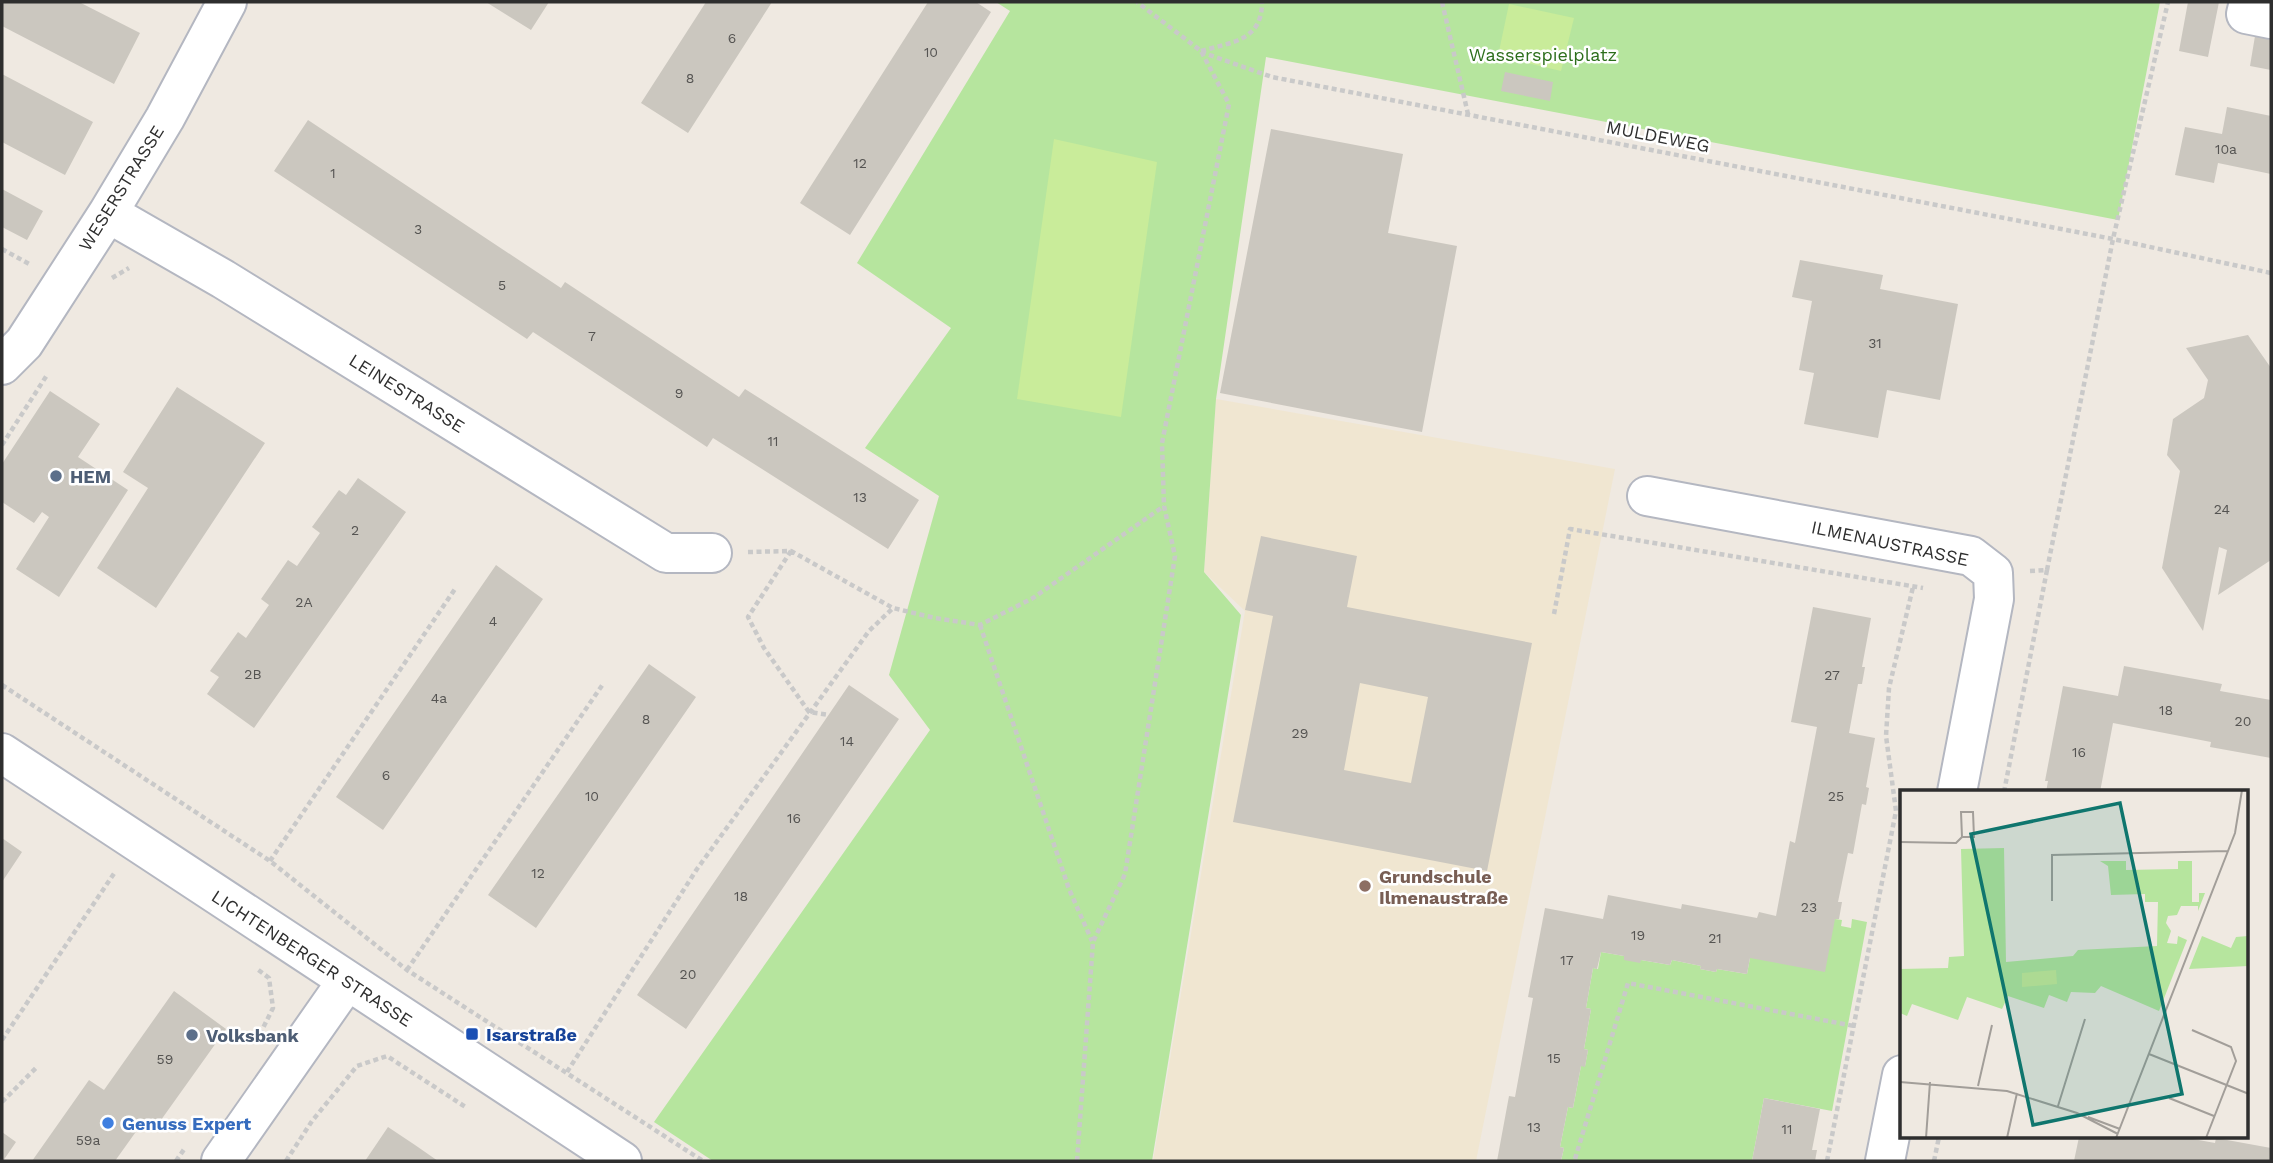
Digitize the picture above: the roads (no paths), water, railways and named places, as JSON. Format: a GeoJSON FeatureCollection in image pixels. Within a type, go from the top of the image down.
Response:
{"type":"FeatureCollection","features":[{"type":"Feature","properties":{"kind":"street","name":"WESERSTRASSE"},"geometry":{"type":"LineString","coordinates":[[13,354],[108,213],[165,118],[227,2]]}},
{"type":"Feature","properties":{"kind":"street"},"geometry":{"type":"LineString","coordinates":[[2249,2],[2246,14],[2271,19]]}},
{"type":"Feature","properties":{"kind":"street","name":"LEINESTRASSE"},"geometry":{"type":"LineString","coordinates":[[108,213],[223,279],[666,552],[712,554]]}},
{"type":"Feature","properties":{"kind":"street"},"geometry":{"type":"LineString","coordinates":[[2,379],[13,354]]}},
{"type":"Feature","properties":{"kind":"street","name":"ILMENAUSTRASSE"},"geometry":{"type":"LineString","coordinates":[[1647,496],[1971,556],[1993,573],[1994,599],[1956,790]]}},
{"type":"Feature","properties":{"kind":"street","name":"LICHTENBERGER STRASSE"},"geometry":{"type":"LineString","coordinates":[[2,753],[622,1161]]}},
{"type":"Feature","properties":{"kind":"street"},"geometry":{"type":"LineString","coordinates":[[221,1161],[347,981]]}},
{"type":"Feature","properties":{"kind":"street"},"geometry":{"type":"LineString","coordinates":[[1885,1161],[1900,1085]]}},
{"type":"Feature","properties":{"kind":"place","name":"HEM"},"geometry":{"type":"Point","coordinates":[56,476]}},
{"type":"Feature","properties":{"kind":"place","name":"Grundschule Ilmenaustraße"},"geometry":{"type":"Point","coordinates":[1365,886]}},
{"type":"Feature","properties":{"kind":"place","name":"Isarstraße"},"geometry":{"type":"Point","coordinates":[472,1034]}},
{"type":"Feature","properties":{"kind":"place","name":"Volksbank"},"geometry":{"type":"Point","coordinates":[192,1035]}},
{"type":"Feature","properties":{"kind":"place","name":"Genuss Expert"},"geometry":{"type":"Point","coordinates":[108,1123]}},
{"type":"Feature","properties":{"kind":"park label","name":"Wasserspielplatz"},"geometry":{"type":"Point","coordinates":[1543,54]}}]}
